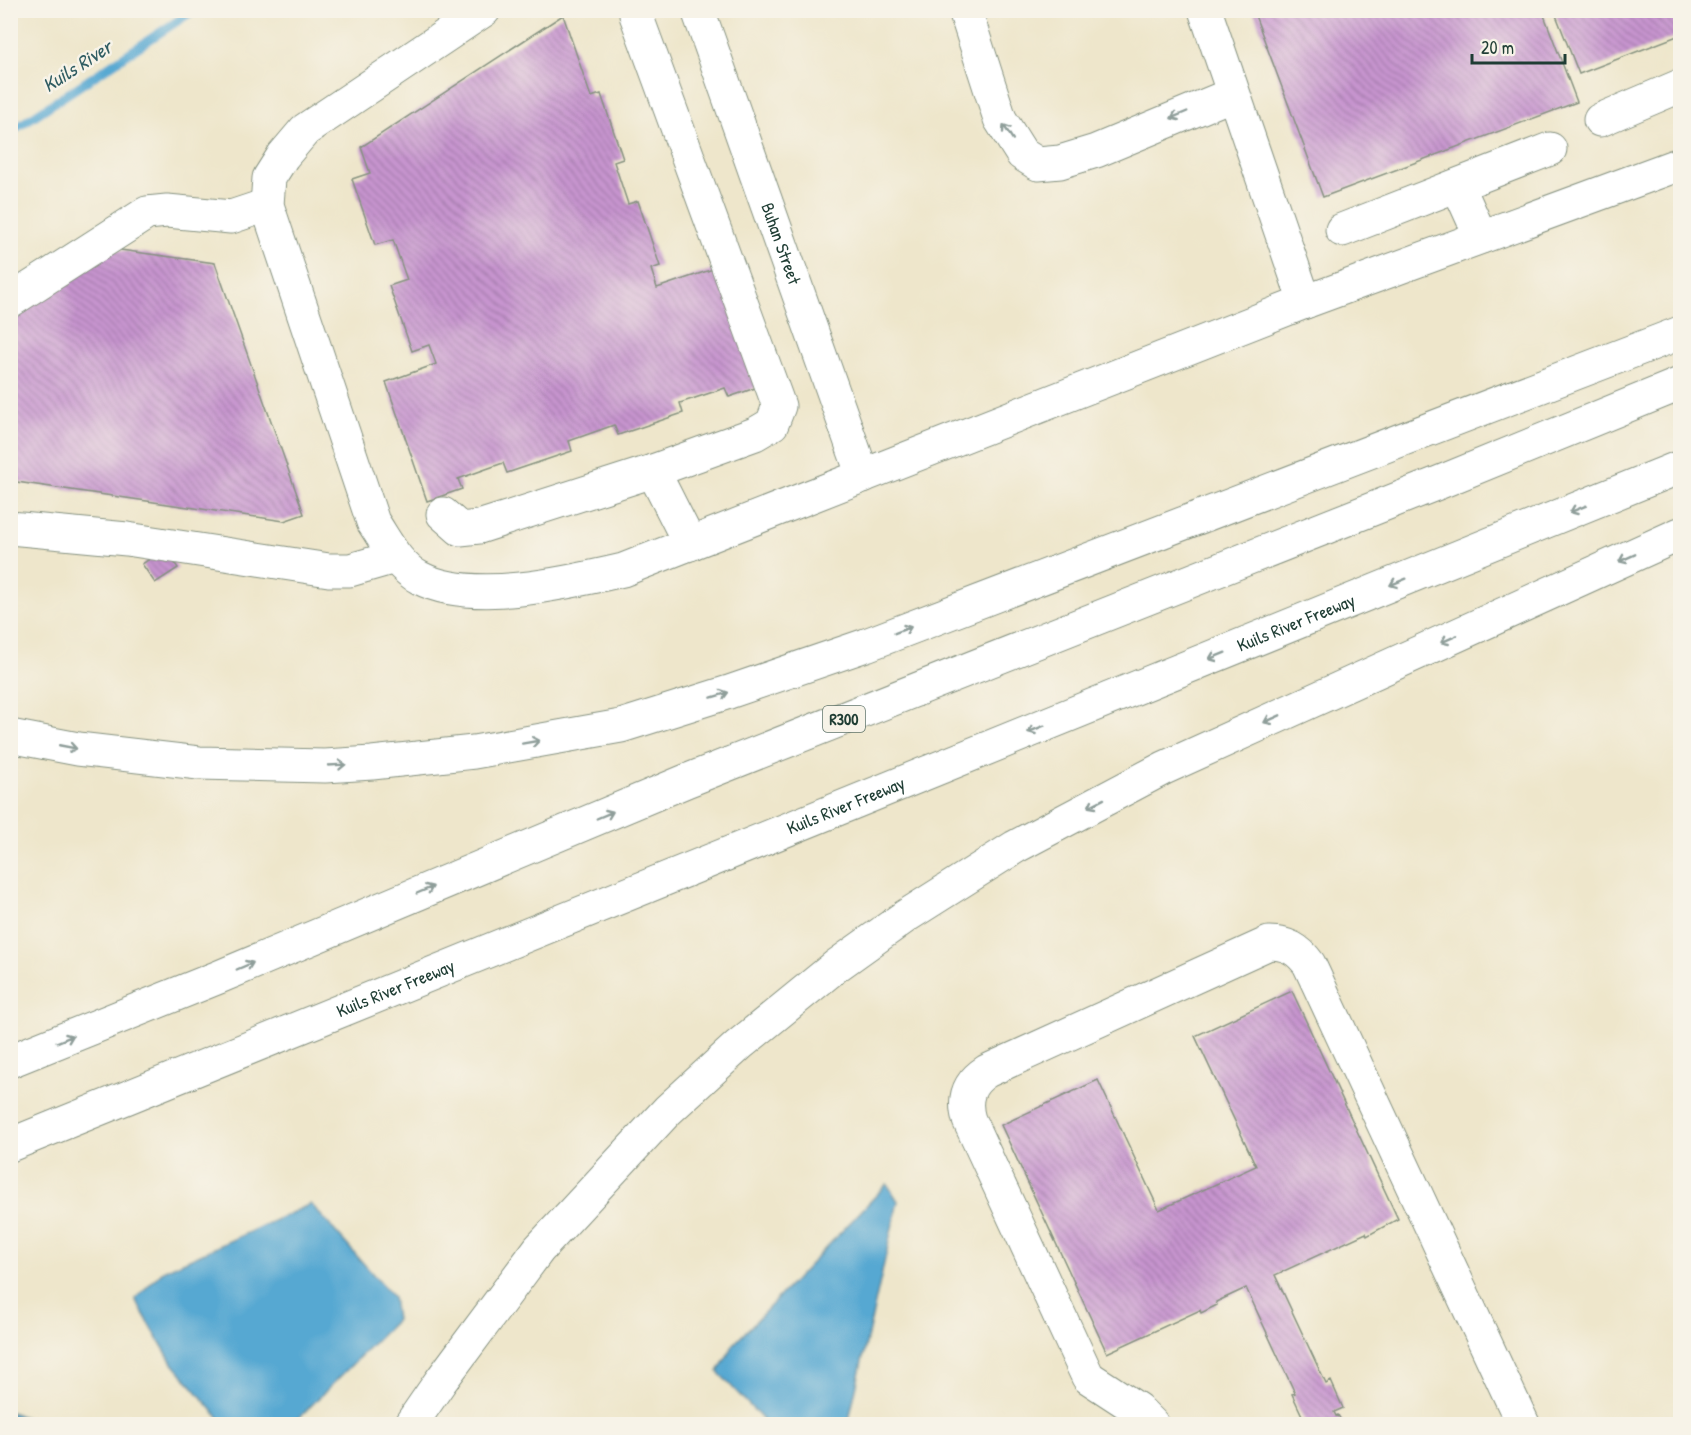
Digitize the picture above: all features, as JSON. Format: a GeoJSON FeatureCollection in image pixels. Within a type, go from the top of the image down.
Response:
{"type":"FeatureCollection","features":[{"type":"Feature","properties":{"kind":"main road"},"geometry":{"type":"LineString","coordinates":[[484,10],[305,130],[282,156],[268,177],[267,205],[373,522],[395,557],[418,577],[445,587],[484,591],[567,583],[623,570],[1305,302],[1680,164]]}},
{"type":"Feature","properties":{"kind":"main road","name":"Buhan Street"},"geometry":{"type":"LineString","coordinates":[[698,10],[863,476]]}},
{"type":"Feature","properties":{"kind":"main road"},"geometry":{"type":"LineString","coordinates":[[964,10],[999,119],[1022,154],[1038,164],[1060,162],[1096,151],[1233,94]]}},
{"type":"Feature","properties":{"kind":"main road"},"geometry":{"type":"LineString","coordinates":[[1205,10],[1305,302]]}},
{"type":"Feature","properties":{"kind":"main road"},"geometry":{"type":"LineString","coordinates":[[443,514],[460,529],[479,526],[653,471],[755,434],[772,424],[779,406],[636,15]]}},
{"type":"Feature","properties":{"kind":"main road"},"geometry":{"type":"LineString","coordinates":[[1600,120],[1680,86]]}},
{"type":"Feature","properties":{"kind":"main road"},"geometry":{"type":"LineString","coordinates":[[1342,230],[1550,149]]}},
{"type":"Feature","properties":{"kind":"main road"},"geometry":{"type":"LineString","coordinates":[[1458,186],[1481,237]]}},
{"type":"Feature","properties":{"kind":"main road"},"geometry":{"type":"LineString","coordinates":[[10,301],[147,213],[167,211],[231,217],[267,205]]}},
{"type":"Feature","properties":{"kind":"main road"},"geometry":{"type":"LineString","coordinates":[[10,736],[78,749],[199,763],[325,766],[474,752],[621,726],[866,645],[1680,333]]}},
{"type":"Feature","properties":{"kind":"main road","name":"R300"},"geometry":{"type":"LineString","coordinates":[[10,1061],[230,973],[686,781],[1438,483],[1680,384]]}},
{"type":"Feature","properties":{"kind":"main road","name":"Kuils River Freeway"},"geometry":{"type":"LineString","coordinates":[[10,1144],[1680,467]]}},
{"type":"Feature","properties":{"kind":"main road"},"geometry":{"type":"LineString","coordinates":[[653,471],[690,544]]}},
{"type":"Feature","properties":{"kind":"main road"},"geometry":{"type":"LineString","coordinates":[[10,528],[127,539],[329,570],[350,570],[395,557]]}},
{"type":"Feature","properties":{"kind":"main road"},"geometry":{"type":"LineString","coordinates":[[411,1425],[440,1382],[539,1249],[668,1110],[739,1045],[836,966],[897,922],[1015,846],[1164,768],[1680,534]]}},
{"type":"Feature","properties":{"kind":"main road"},"geometry":{"type":"LineString","coordinates":[[1152,1425],[1137,1409],[1088,1377],[969,1120],[966,1101],[968,1092],[972,1084],[987,1071],[1259,945],[1278,943],[1296,949],[1309,964],[1523,1425]]}},
{"type":"Feature","properties":{"kind":"water"},"geometry":{"type":"Polygon","coordinates":[[[887,1184],[898,1201],[848,1424],[767,1424],[718,1372],[734,1344],[887,1184]]]}},
{"type":"Feature","properties":{"kind":"water"},"geometry":{"type":"Polygon","coordinates":[[[311,1204],[393,1297],[396,1320],[293,1424],[224,1424],[171,1361],[135,1299],[163,1271],[311,1204]]]}},
{"type":"Feature","properties":{"kind":"water"},"geometry":{"type":"Polygon","coordinates":[[[11,1412],[40,1424],[11,1424],[11,1412]]]}},
{"type":"Feature","properties":{"kind":"building"},"geometry":{"type":"Polygon","coordinates":[[[1253,10],[1542,10],[1577,102],[1323,197],[1253,10]]]}},
{"type":"Feature","properties":{"kind":"building"},"geometry":{"type":"Polygon","coordinates":[[[1554,10],[1680,10],[1680,35],[1579,74],[1554,10]]]}},
{"type":"Feature","properties":{"kind":"building"},"geometry":{"type":"Polygon","coordinates":[[[563,15],[591,97],[601,94],[623,159],[614,162],[628,204],[638,201],[660,266],[651,269],[657,288],[722,266],[764,385],[729,397],[725,388],[680,403],[683,413],[618,435],[614,425],[569,441],[572,451],[507,473],[503,463],[458,479],[462,489],[427,501],[386,382],[436,364],[429,345],[412,351],[389,286],[407,280],[393,240],[375,245],[352,179],[370,173],[361,147],[563,15]]]}},
{"type":"Feature","properties":{"kind":"building"},"geometry":{"type":"Polygon","coordinates":[[[113,249],[215,263],[304,514],[284,521],[10,481],[10,316],[113,249]]]}},
{"type":"Feature","properties":{"kind":"building"},"geometry":{"type":"Polygon","coordinates":[[[165,549],[178,568],[155,583],[142,564],[165,549]]]}},
{"type":"Feature","properties":{"kind":"building"},"geometry":{"type":"Polygon","coordinates":[[[1292,991],[1398,1219],[1367,1236],[1366,1233],[1275,1275],[1326,1384],[1331,1381],[1343,1408],[1334,1412],[1343,1424],[1306,1424],[1292,1394],[1295,1393],[1246,1288],[1216,1302],[1217,1305],[1201,1313],[1200,1310],[1107,1353],[1001,1125],[1098,1080],[1159,1210],[1256,1166],[1195,1036],[1292,991]]]}},
{"type":"Feature","properties":{"kind":"waterway","name":"Kuils River"},"geometry":{"type":"LineString","coordinates":[[10,132],[194,10]]}}]}
